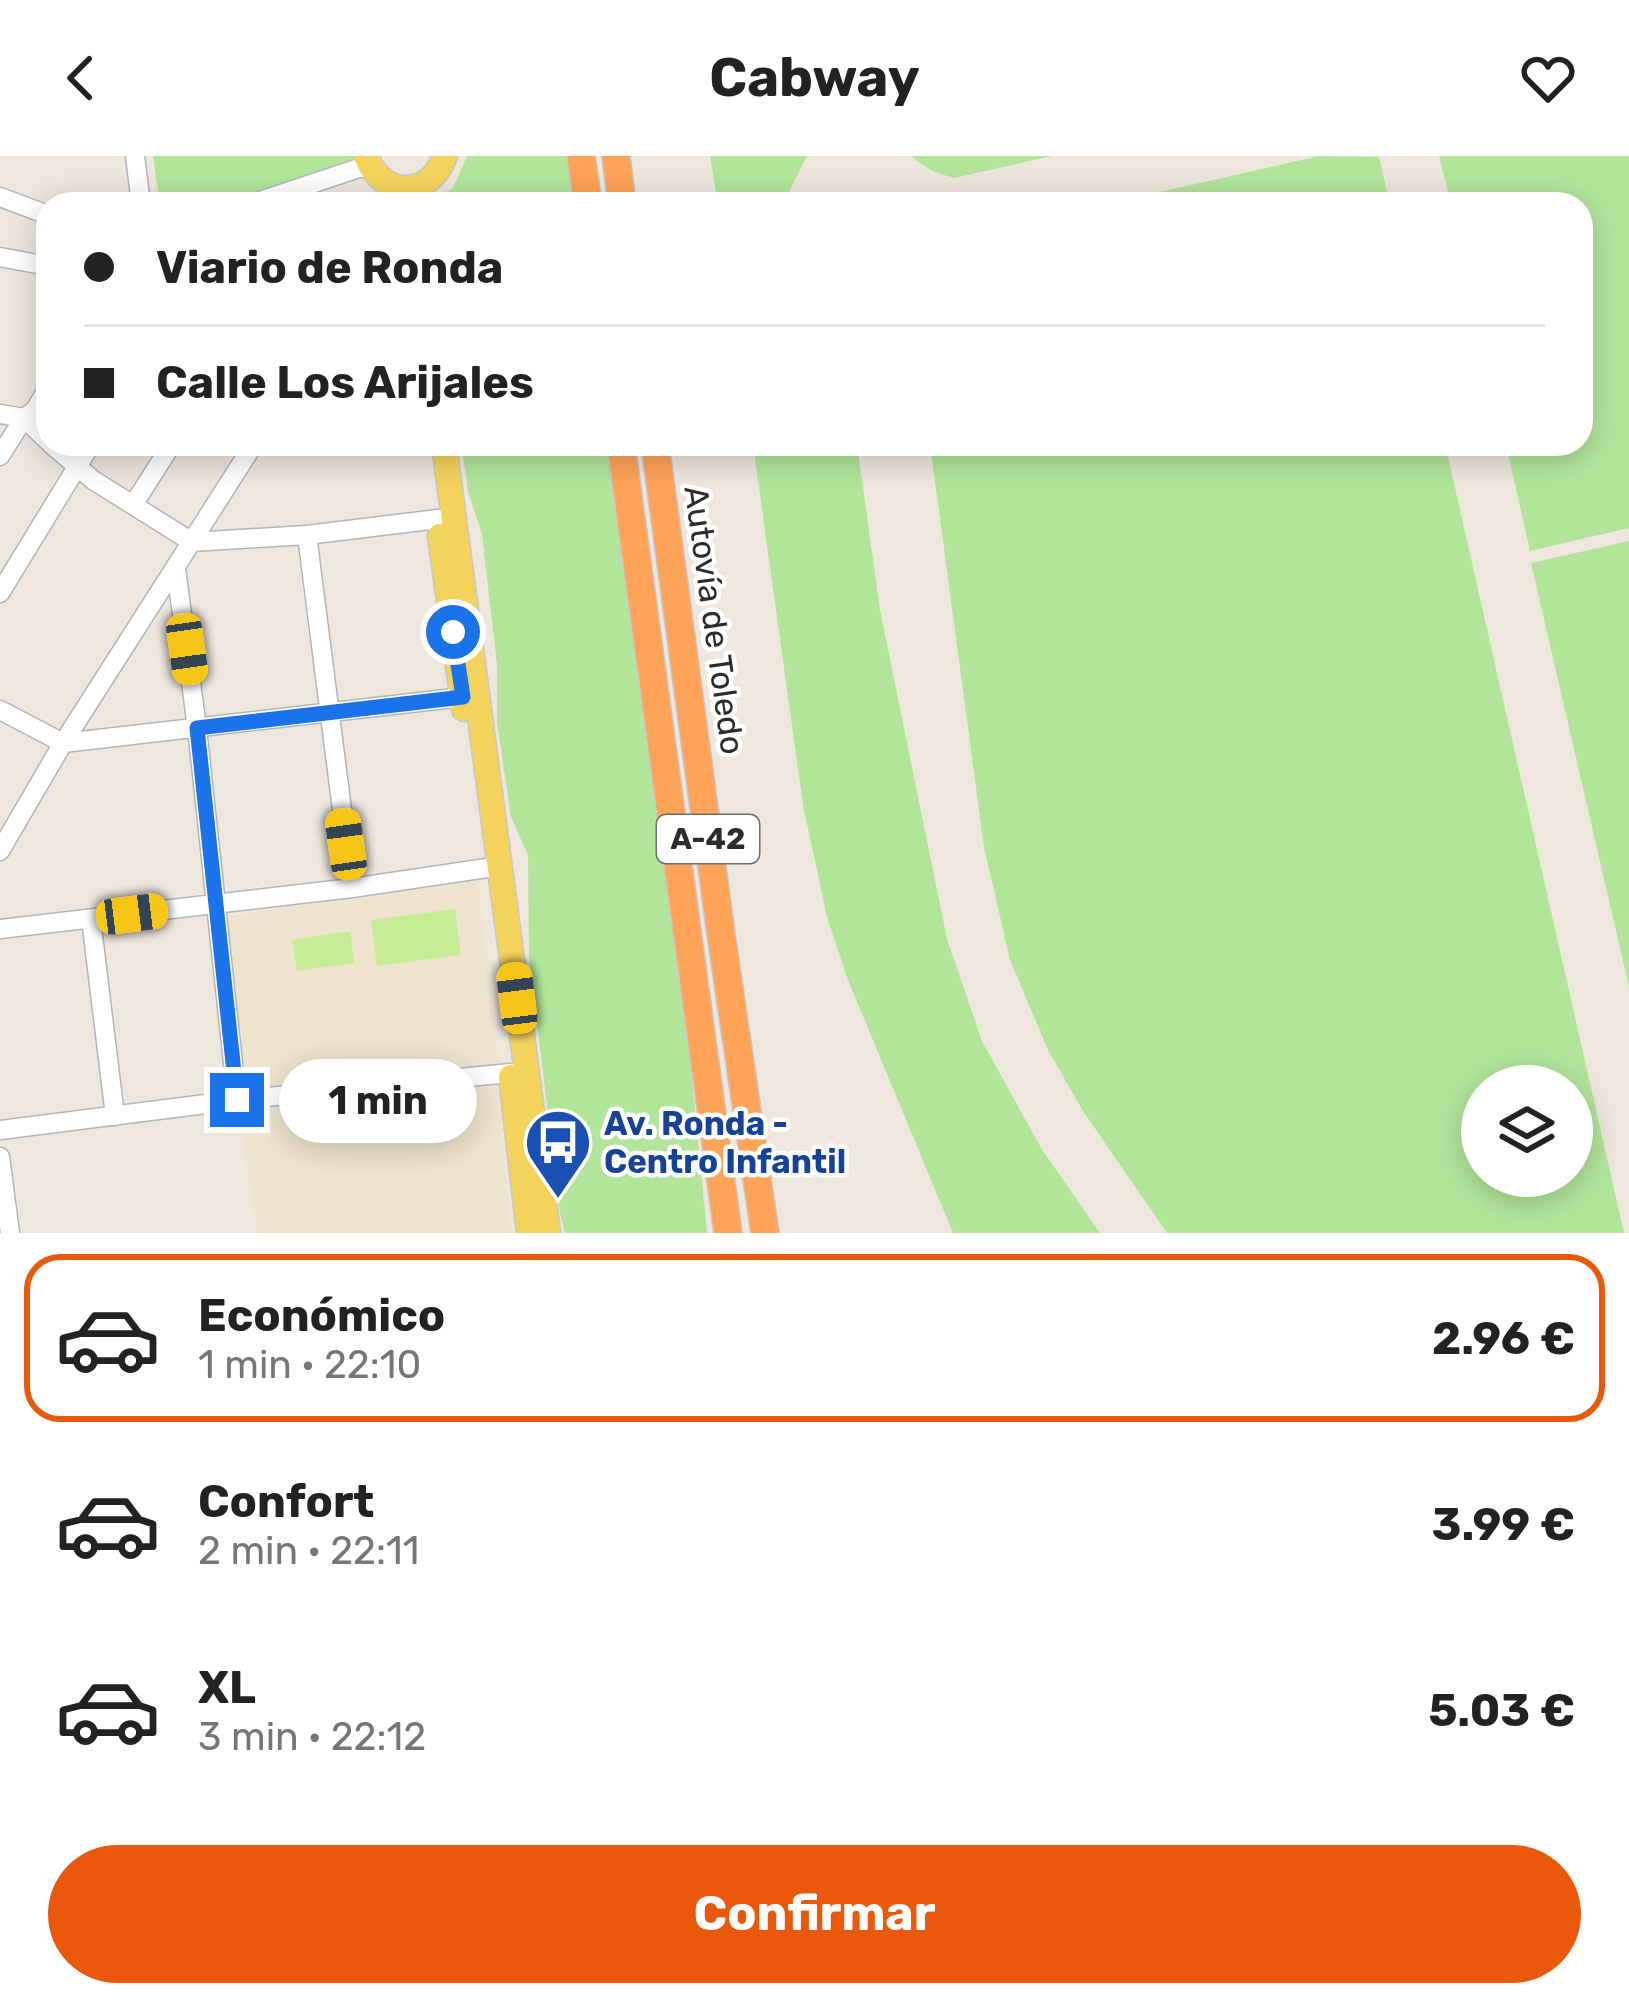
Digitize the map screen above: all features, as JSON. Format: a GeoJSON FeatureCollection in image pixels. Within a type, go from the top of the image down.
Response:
{"type":"FeatureCollection","features":[{"type":"Feature","properties":{"kind":"highway"},"geometry":{"type":"LineString","coordinates":[[581,156],[586,192]]}},
{"type":"Feature","properties":{"kind":"highway"},"geometry":{"type":"LineString","coordinates":[[616,156],[620,192]]}},
{"type":"Feature","properties":{"kind":"highway","name":"Autovía de Toledo"},"geometry":{"type":"LineString","coordinates":[[623,456],[728,1233]]}},
{"type":"Feature","properties":{"kind":"highway","name":"Autovía de Toledo"},"geometry":{"type":"LineString","coordinates":[[657,456],[765,1233]]}},
{"type":"Feature","properties":{"kind":"highway"},"geometry":{"type":"LineString","coordinates":[[715,1233],[719,1180]]}},
{"type":"Feature","properties":{"kind":"main road"},"geometry":{"type":"LineString","coordinates":[[422,192],[445,156]]}},
{"type":"Feature","properties":{"kind":"main road"},"geometry":{"type":"LineString","coordinates":[[380,179],[414,192]]}},
{"type":"Feature","properties":{"kind":"main road"},"geometry":{"type":"LineString","coordinates":[[430,456],[548,1233]]}},
{"type":"Feature","properties":{"kind":"main road"},"geometry":{"type":"LineString","coordinates":[[445,456],[529,1233]]}},
{"type":"Feature","properties":{"kind":"street"},"geometry":{"type":"LineString","coordinates":[[135,156],[140,192]]}},
{"type":"Feature","properties":{"kind":"street"},"geometry":{"type":"LineString","coordinates":[[287,192],[359,168],[380,179]]}},
{"type":"Feature","properties":{"kind":"street"},"geometry":{"type":"LineString","coordinates":[[0,197],[36,210]]}},
{"type":"Feature","properties":{"kind":"street"},"geometry":{"type":"LineString","coordinates":[[0,257],[36,264]]}},
{"type":"Feature","properties":{"kind":"street"},"geometry":{"type":"LineString","coordinates":[[0,457],[24,418],[36,408]]}},
{"type":"Feature","properties":{"kind":"street"},"geometry":{"type":"LineString","coordinates":[[0,414],[24,418],[36,430]]}},
{"type":"Feature","properties":{"kind":"street"},"geometry":{"type":"LineString","coordinates":[[63,456],[193,542],[307,536],[438,519]]}},
{"type":"Feature","properties":{"kind":"street"},"geometry":{"type":"LineString","coordinates":[[0,592],[84,456]]}},
{"type":"Feature","properties":{"kind":"street"},"geometry":{"type":"LineString","coordinates":[[134,505],[165,456]]}},
{"type":"Feature","properties":{"kind":"street"},"geometry":{"type":"LineString","coordinates":[[0,851],[63,743],[247,456]]}},
{"type":"Feature","properties":{"kind":"street"},"geometry":{"type":"LineString","coordinates":[[307,536],[352,888]]}},
{"type":"Feature","properties":{"kind":"street"},"geometry":{"type":"LineString","coordinates":[[176,569],[237,1100]]}},
{"type":"Feature","properties":{"kind":"street"},"geometry":{"type":"LineString","coordinates":[[0,710],[63,743],[463,697]]}},
{"type":"Feature","properties":{"kind":"street"},"geometry":{"type":"LineString","coordinates":[[0,929],[493,867]]}},
{"type":"Feature","properties":{"kind":"street"},"geometry":{"type":"LineString","coordinates":[[91,919],[116,1116]]}},
{"type":"Feature","properties":{"kind":"street"},"geometry":{"type":"LineString","coordinates":[[0,1130],[510,1073]]}},
{"type":"Feature","properties":{"kind":"street"},"geometry":{"type":"LineString","coordinates":[[0,1157],[6,1230]]}},
{"type":"Feature","properties":{"kind":"shaded area"},"geometry":{"type":"Polygon","coordinates":[[[478,879],[500,1070],[247,1096],[222,917],[478,879]]]}},
{"type":"Feature","properties":{"kind":"shaded area"},"geometry":{"type":"Polygon","coordinates":[[[497,1083],[511,1233],[257,1233],[239,1120],[497,1083]]]}},
{"type":"Feature","properties":{"kind":"green space"},"geometry":{"type":"Polygon","coordinates":[[[153,156],[354,156],[258,192],[158,192],[153,156]]]}},
{"type":"Feature","properties":{"kind":"green space"},"geometry":{"type":"Polygon","coordinates":[[[467,156],[581,156],[585,192],[447,192],[467,156]]]}},
{"type":"Feature","properties":{"kind":"green space"},"geometry":{"type":"Polygon","coordinates":[[[710,156],[807,156],[789,192],[716,192],[710,156]]]}},
{"type":"Feature","properties":{"kind":"green space"},"geometry":{"type":"Polygon","coordinates":[[[910,156],[1052,156],[954,178],[910,156]]]}},
{"type":"Feature","properties":{"kind":"green space"},"geometry":{"type":"Polygon","coordinates":[[[1319,156],[1379,157],[1387,192],[1160,192],[1319,156]]]}},
{"type":"Feature","properties":{"kind":"green space"},"geometry":{"type":"Polygon","coordinates":[[[1439,156],[1629,156],[1629,528],[1530,551],[1509,456],[1593,456],[1593,192],[1448,192],[1439,156]]]}},
{"type":"Feature","properties":{"kind":"green space"},"geometry":{"type":"Polygon","coordinates":[[[463,456],[616,456],[707,1233],[565,1233],[529,953],[528,855],[511,817],[497,722],[497,665],[482,534],[463,456]]]}},
{"type":"Feature","properties":{"kind":"green space"},"geometry":{"type":"Polygon","coordinates":[[[755,456],[859,456],[880,610],[947,939],[982,1041],[1041,1148],[1100,1233],[953,1233],[848,980],[827,917],[803,805],[755,456]]]}},
{"type":"Feature","properties":{"kind":"green space"},"geometry":{"type":"Polygon","coordinates":[[[932,456],[1448,456],[1586,1065],[1461,1065],[1461,1197],[1593,1197],[1593,1096],[1624,1233],[1167,1233],[1083,1111],[1048,1050],[1010,960],[984,847],[932,456]]]}},
{"type":"Feature","properties":{"kind":"green space"},"geometry":{"type":"Polygon","coordinates":[[[1629,541],[1629,987],[1531,563],[1629,541]]]}},
{"type":"Feature","properties":{"kind":"green space"},"geometry":{"type":"Polygon","coordinates":[[[455,909],[461,955],[377,966],[371,920],[455,909]]]}},
{"type":"Feature","properties":{"kind":"green space"},"geometry":{"type":"Polygon","coordinates":[[[350,931],[354,963],[297,971],[292,940],[350,931]]]}},
{"type":"Feature","properties":{"kind":"place","name":"Av. Ronda - Centro Infantil"},"geometry":{"type":"Point","coordinates":[558,1201]}},
{"type":"Feature","properties":{"kind":"route"},"geometry":{"type":"LineString","coordinates":[[237,1100],[197,728],[463,697],[453,632]]}}]}
